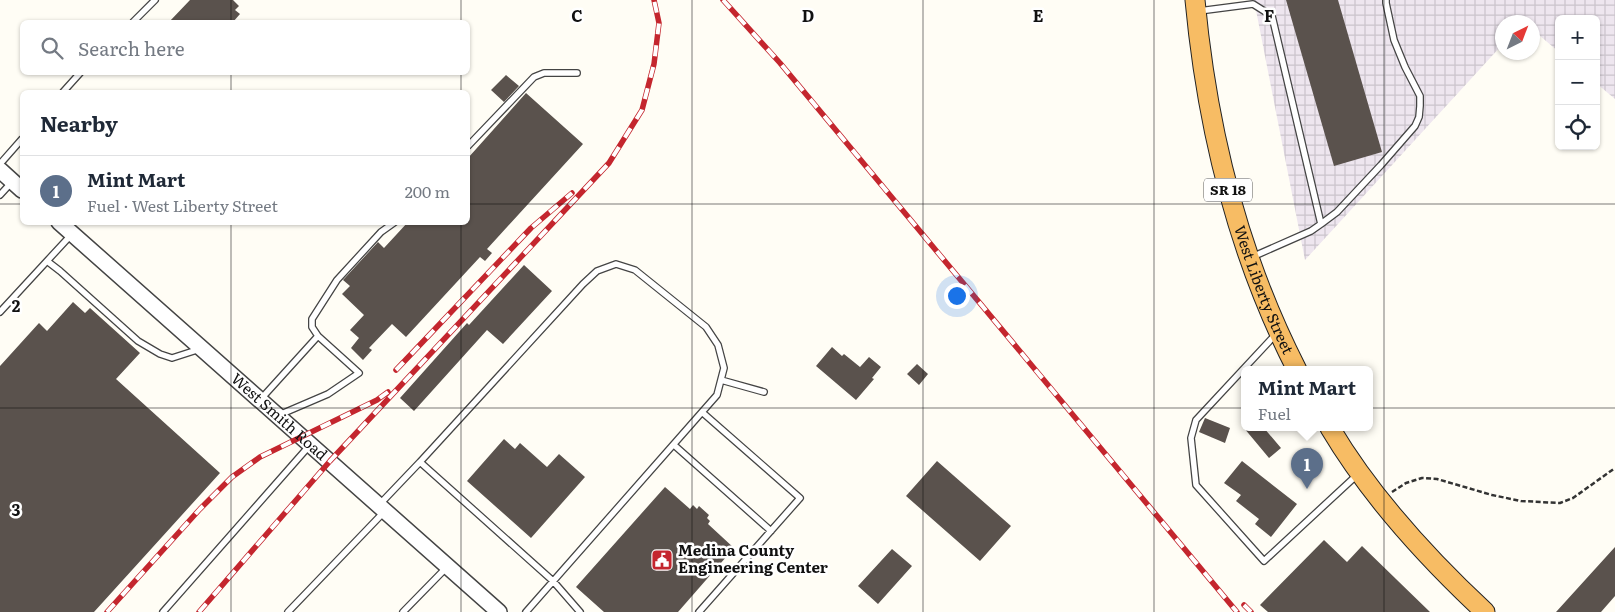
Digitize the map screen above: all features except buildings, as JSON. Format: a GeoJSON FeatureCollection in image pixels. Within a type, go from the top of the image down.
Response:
{"type":"FeatureCollection","features":[{"type":"Feature","properties":{"kind":"highway","name":"West Liberty Street"},"geometry":{"type":"LineString","coordinates":[[1196,6],[1206,88],[1228,191],[1249,258],[1268,308],[1295,366]]}},
{"type":"Feature","properties":{"kind":"highway"},"geometry":{"type":"LineString","coordinates":[[1332,431],[1380,499],[1426,554],[1485,612]]}},
{"type":"Feature","properties":{"kind":"street"},"geometry":{"type":"LineString","coordinates":[[0,170],[18,186]]}},
{"type":"Feature","properties":{"kind":"street","name":"West Smith Road"},"geometry":{"type":"LineString","coordinates":[[62,225],[500,612]]}},
{"type":"Feature","properties":{"kind":"lane"},"geometry":{"type":"LineString","coordinates":[[136,20],[155,0]]}},
{"type":"Feature","properties":{"kind":"lane"},"geometry":{"type":"LineString","coordinates":[[1249,258],[1311,231],[1337,212],[1415,126],[1419,117],[1420,96],[1404,67],[1394,40],[1386,0]]}},
{"type":"Feature","properties":{"kind":"lane"},"geometry":{"type":"LineString","coordinates":[[1196,6],[1254,2],[1272,16],[1321,224]]}},
{"type":"Feature","properties":{"kind":"lane"},"geometry":{"type":"LineString","coordinates":[[470,144],[534,77],[544,73],[577,73]]}},
{"type":"Feature","properties":{"kind":"lane"},"geometry":{"type":"LineString","coordinates":[[65,90],[78,75]]}},
{"type":"Feature","properties":{"kind":"lane"},"geometry":{"type":"LineString","coordinates":[[0,164],[20,141]]}},
{"type":"Feature","properties":{"kind":"lane"},"geometry":{"type":"LineString","coordinates":[[0,195],[18,186]]}},
{"type":"Feature","properties":{"kind":"lane"},"geometry":{"type":"LineString","coordinates":[[278,416],[328,394],[359,373],[318,336],[312,327],[312,319],[337,280],[381,232],[391,225]]}},
{"type":"Feature","properties":{"kind":"lane"},"geometry":{"type":"LineString","coordinates":[[0,312],[72,234]]}},
{"type":"Feature","properties":{"kind":"lane"},"geometry":{"type":"LineString","coordinates":[[47,261],[138,340],[160,354],[172,358],[202,349]]}},
{"type":"Feature","properties":{"kind":"lane"},"geometry":{"type":"LineString","coordinates":[[288,612],[382,508],[420,462],[583,284],[597,271],[616,264],[635,270],[706,327],[718,345],[724,368],[718,395],[526,612]]}},
{"type":"Feature","properties":{"kind":"lane"},"geometry":{"type":"LineString","coordinates":[[1246,366],[1278,331]]}},
{"type":"Feature","properties":{"kind":"lane"},"geometry":{"type":"LineString","coordinates":[[260,400],[318,336]]}},
{"type":"Feature","properties":{"kind":"lane"},"geometry":{"type":"LineString","coordinates":[[1241,371],[1196,420],[1191,438],[1196,486],[1264,561],[1360,472]]}},
{"type":"Feature","properties":{"kind":"lane"},"geometry":{"type":"LineString","coordinates":[[721,380],[764,392]]}},
{"type":"Feature","properties":{"kind":"lane"},"geometry":{"type":"LineString","coordinates":[[699,612],[800,498],[703,413]]}},
{"type":"Feature","properties":{"kind":"lane"},"geometry":{"type":"LineString","coordinates":[[163,612],[310,444]]}},
{"type":"Feature","properties":{"kind":"lane"},"geometry":{"type":"LineString","coordinates":[[674,445],[771,531]]}},
{"type":"Feature","properties":{"kind":"lane"},"geometry":{"type":"LineString","coordinates":[[420,462],[553,581],[580,612]]}},
{"type":"Feature","properties":{"kind":"lane"},"geometry":{"type":"LineString","coordinates":[[403,612],[448,566]]}},
{"type":"Feature","properties":{"kind":"path"},"geometry":{"type":"LineString","coordinates":[[1380,499],[1406,483],[1422,478],[1521,501],[1560,503],[1573,498],[1615,468]]}},
{"type":"Feature","properties":{"kind":"shaded area"},"geometry":{"type":"Polygon","coordinates":[[[1254,0],[1615,0],[1615,99],[1600,86],[1600,15],[1555,15],[1555,49],[1540,36],[1540,15],[1495,15],[1495,53],[1305,260],[1254,0]]]}},
{"type":"Feature","properties":{"kind":"railway"},"geometry":{"type":"LineString","coordinates":[[199,612],[330,461],[609,163],[642,110],[654,64],[659,23],[654,0]]}},
{"type":"Feature","properties":{"kind":"railway"},"geometry":{"type":"LineString","coordinates":[[723,0],[780,63],[1237,612]]}},
{"type":"Feature","properties":{"kind":"railway"},"geometry":{"type":"LineString","coordinates":[[396,370],[531,228],[572,193]]}},
{"type":"Feature","properties":{"kind":"railway"},"geometry":{"type":"LineString","coordinates":[[107,612],[200,509],[232,477],[260,457],[377,400],[388,392]]}},
{"type":"Feature","properties":{"kind":"railway"},"geometry":{"type":"LineString","coordinates":[[1244,605],[1251,612]]}},
{"type":"Feature","properties":{"kind":"place","name":"Mint Mart"},"geometry":{"type":"Point","coordinates":[1307,489]}},
{"type":"Feature","properties":{"kind":"place","name":"Medina County Engineering Center"},"geometry":{"type":"Point","coordinates":[662,560]}}]}
